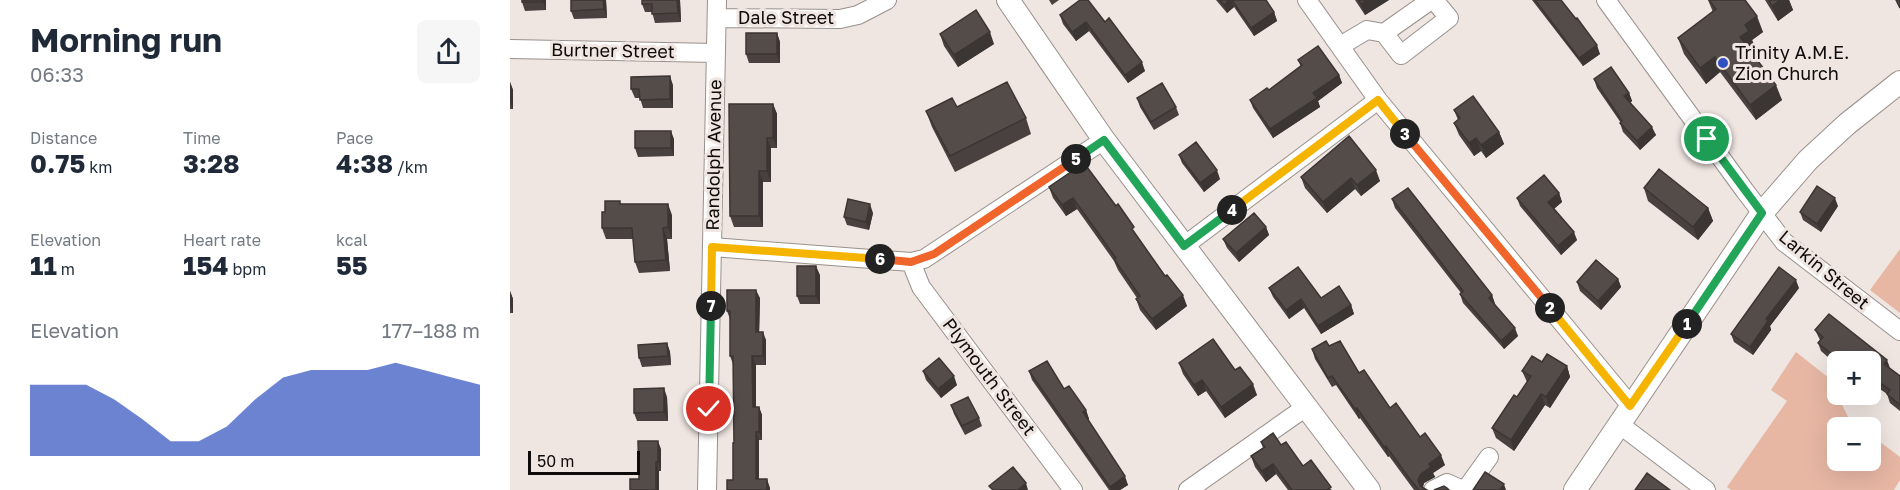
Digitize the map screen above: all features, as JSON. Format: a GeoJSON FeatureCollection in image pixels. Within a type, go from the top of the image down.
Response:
{"type":"FeatureCollection","features":[{"type":"Feature","properties":{"kind":"main road"},"geometry":{"type":"LineString","coordinates":[[1008,0],[1104,140],[1368,490]]}},
{"type":"Feature","properties":{"kind":"main road"},"geometry":{"type":"LineString","coordinates":[[1575,490],[1762,213],[1808,160],[1847,124],[1900,82]]}},
{"type":"Feature","properties":{"kind":"street","name":"Dale Street"},"geometry":{"type":"LineString","coordinates":[[717,9],[840,19],[858,15],[887,0]]}},
{"type":"Feature","properties":{"kind":"street"},"geometry":{"type":"LineString","coordinates":[[1307,0],[1378,100],[1625,415],[1706,490]]}},
{"type":"Feature","properties":{"kind":"street"},"geometry":{"type":"LineString","coordinates":[[1340,46],[1367,30],[1384,33],[1401,55],[1449,18],[1433,0],[1384,33]]}},
{"type":"Feature","properties":{"kind":"street","name":"Larkin Street"},"geometry":{"type":"LineString","coordinates":[[1606,0],[1784,242],[1900,331]]}},
{"type":"Feature","properties":{"kind":"street","name":"Randolph Avenue"},"geometry":{"type":"LineString","coordinates":[[707,490],[717,9]]}},
{"type":"Feature","properties":{"kind":"street","name":"Burtner Street"},"geometry":{"type":"LineString","coordinates":[[510,49],[716,53]]}},
{"type":"Feature","properties":{"kind":"street"},"geometry":{"type":"LineString","coordinates":[[1184,246],[1378,100]]}},
{"type":"Feature","properties":{"kind":"street"},"geometry":{"type":"LineString","coordinates":[[712,247],[911,262],[934,254],[1104,140]]}},
{"type":"Feature","properties":{"kind":"street","name":"Plymouth Street"},"geometry":{"type":"LineString","coordinates":[[911,262],[921,287],[1073,490]]}},
{"type":"Feature","properties":{"kind":"street"},"geometry":{"type":"LineString","coordinates":[[1188,490],[1306,407]]}},
{"type":"Feature","properties":{"kind":"street"},"geometry":{"type":"LineString","coordinates":[[1433,490],[1447,483],[1466,489],[1489,457]]}},
{"type":"Feature","properties":{"kind":"shaded area"},"geometry":{"type":"Polygon","coordinates":[[[1900,249],[1900,313],[1870,290],[1900,249]]]}},
{"type":"Feature","properties":{"kind":"shaded area"},"geometry":{"type":"Polygon","coordinates":[[[1796,352],[1827,376],[1827,405],[1842,405],[1848,417],[1827,417],[1827,471],[1881,471],[1881,443],[1900,457],[1900,480],[1894,490],[1731,490],[1727,487],[1787,401],[1771,390],[1796,352]]]}},
{"type":"Feature","properties":{"kind":"building"},"geometry":{"type":"Polygon","coordinates":[[[522,0],[543,0],[543,2],[522,2],[522,0]]]}},
{"type":"Feature","properties":{"kind":"building"},"geometry":{"type":"Polygon","coordinates":[[[571,0],[603,0],[604,9],[571,11],[571,0]]]}},
{"type":"Feature","properties":{"kind":"building"},"geometry":{"type":"Polygon","coordinates":[[[642,0],[677,0],[678,13],[652,14],[652,4],[642,4],[642,0]]]}},
{"type":"Feature","properties":{"kind":"building"},"geometry":{"type":"Polygon","coordinates":[[[1080,0],[1088,0],[1105,22],[1109,18],[1142,62],[1125,75],[1086,22],[1072,32],[1060,15],[1080,0]]]}},
{"type":"Feature","properties":{"kind":"building"},"geometry":{"type":"Polygon","coordinates":[[[1232,0],[1266,0],[1274,12],[1251,28],[1232,0]]]}},
{"type":"Feature","properties":{"kind":"building"},"geometry":{"type":"Polygon","coordinates":[[[1535,0],[1561,0],[1597,45],[1579,58],[1535,0]]]}},
{"type":"Feature","properties":{"kind":"building","name":"Trinity A.M.E. Zion Church"},"geometry":{"type":"Polygon","coordinates":[[[1709,0],[1745,0],[1757,16],[1745,25],[1749,31],[1740,37],[1776,85],[1750,105],[1715,57],[1700,68],[1678,38],[1716,9],[1709,0]]]}},
{"type":"Feature","properties":{"kind":"building"},"geometry":{"type":"Polygon","coordinates":[[[1769,0],[1780,0],[1772,6],[1769,0]]]}},
{"type":"Feature","properties":{"kind":"building"},"geometry":{"type":"Polygon","coordinates":[[[976,10],[990,32],[954,55],[940,34],[976,10]]]}},
{"type":"Feature","properties":{"kind":"building"},"geometry":{"type":"Polygon","coordinates":[[[746,33],[777,33],[777,54],[746,54],[746,33]]]}},
{"type":"Feature","properties":{"kind":"building"},"geometry":{"type":"Polygon","coordinates":[[[1318,46],[1339,75],[1313,93],[1317,98],[1270,129],[1250,100],[1267,88],[1269,90],[1302,65],[1298,60],[1318,46]]]}},
{"type":"Feature","properties":{"kind":"building"},"geometry":{"type":"Polygon","coordinates":[[[1611,67],[1629,93],[1624,96],[1652,127],[1637,141],[1620,123],[1622,121],[1594,79],[1611,67]]]}},
{"type":"Feature","properties":{"kind":"building"},"geometry":{"type":"Polygon","coordinates":[[[670,76],[670,99],[640,100],[639,89],[631,89],[631,77],[670,76]]]}},
{"type":"Feature","properties":{"kind":"building"},"geometry":{"type":"Polygon","coordinates":[[[1007,82],[1026,118],[950,156],[926,111],[952,98],[957,107],[1007,82]]]}},
{"type":"Feature","properties":{"kind":"building"},"geometry":{"type":"Polygon","coordinates":[[[1162,83],[1176,107],[1151,122],[1137,98],[1162,83]]]}},
{"type":"Feature","properties":{"kind":"building"},"geometry":{"type":"Polygon","coordinates":[[[1473,96],[1499,132],[1481,145],[1476,138],[1469,143],[1454,123],[1460,118],[1454,110],[1473,96]]]}},
{"type":"Feature","properties":{"kind":"building"},"geometry":{"type":"Polygon","coordinates":[[[729,104],[773,104],[773,138],[767,138],[767,171],[759,171],[759,216],[730,216],[729,104]]]}},
{"type":"Feature","properties":{"kind":"building"},"geometry":{"type":"Polygon","coordinates":[[[635,131],[671,131],[671,148],[635,148],[635,131]]]}},
{"type":"Feature","properties":{"kind":"building"},"geometry":{"type":"Polygon","coordinates":[[[1349,136],[1376,170],[1357,185],[1351,178],[1323,202],[1301,177],[1349,136]]]}},
{"type":"Feature","properties":{"kind":"building"},"geometry":{"type":"Polygon","coordinates":[[[1196,142],[1217,170],[1200,183],[1179,155],[1196,142]]]}},
{"type":"Feature","properties":{"kind":"building"},"geometry":{"type":"Polygon","coordinates":[[[1084,163],[1116,206],[1118,204],[1134,227],[1132,229],[1165,276],[1167,275],[1183,295],[1152,319],[1136,299],[1140,296],[1114,259],[1116,258],[1073,198],[1062,205],[1049,187],[1084,163]]]}},
{"type":"Feature","properties":{"kind":"building"},"geometry":{"type":"Polygon","coordinates":[[[1659,169],[1708,208],[1693,227],[1644,188],[1659,169]]]}},
{"type":"Feature","properties":{"kind":"building"},"geometry":{"type":"Polygon","coordinates":[[[1544,175],[1559,193],[1548,202],[1574,232],[1558,246],[1517,198],[1544,175]]]}},
{"type":"Feature","properties":{"kind":"building"},"geometry":{"type":"Polygon","coordinates":[[[1817,186],[1835,198],[1817,224],[1800,212],[1817,186]]]}},
{"type":"Feature","properties":{"kind":"building"},"geometry":{"type":"Polygon","coordinates":[[[1408,188],[1492,295],[1489,298],[1515,328],[1501,341],[1460,294],[1463,291],[1392,199],[1408,188]]]}},
{"type":"Feature","properties":{"kind":"building"},"geometry":{"type":"Polygon","coordinates":[[[848,199],[870,204],[866,222],[844,217],[848,199]]]}},
{"type":"Feature","properties":{"kind":"building"},"geometry":{"type":"Polygon","coordinates":[[[605,201],[620,201],[620,204],[668,204],[668,227],[663,228],[666,260],[635,262],[632,228],[602,228],[605,201]]]}},
{"type":"Feature","properties":{"kind":"building"},"geometry":{"type":"Polygon","coordinates":[[[1254,213],[1266,227],[1236,253],[1223,239],[1254,213]]]}},
{"type":"Feature","properties":{"kind":"building"},"geometry":{"type":"Polygon","coordinates":[[[1596,260],[1618,279],[1598,301],[1577,282],[1596,260]]]}},
{"type":"Feature","properties":{"kind":"building"},"geometry":{"type":"Polygon","coordinates":[[[797,266],[816,266],[816,296],[797,296],[797,266]]]}},
{"type":"Feature","properties":{"kind":"building"},"geometry":{"type":"Polygon","coordinates":[[[1298,267],[1321,298],[1339,286],[1351,305],[1318,326],[1301,299],[1286,310],[1269,288],[1298,267]]]}},
{"type":"Feature","properties":{"kind":"building"},"geometry":{"type":"Polygon","coordinates":[[[1779,267],[1796,280],[1766,319],[1768,321],[1750,347],[1731,334],[1779,267]]]}},
{"type":"Feature","properties":{"kind":"building"},"geometry":{"type":"Polygon","coordinates":[[[727,290],[756,290],[756,332],[763,332],[763,356],[752,356],[753,407],[759,407],[759,432],[756,432],[756,479],[767,479],[767,490],[727,490],[727,480],[733,480],[734,443],[733,356],[730,356],[730,311],[727,311],[727,290]]]}},
{"type":"Feature","properties":{"kind":"building"},"geometry":{"type":"Polygon","coordinates":[[[1829,314],[1876,351],[1828,351],[1818,343],[1823,337],[1815,330],[1829,314]]]}},
{"type":"Feature","properties":{"kind":"building"},"geometry":{"type":"Polygon","coordinates":[[[1213,339],[1235,370],[1240,367],[1253,384],[1221,407],[1202,380],[1194,385],[1179,363],[1213,339]]]}},
{"type":"Feature","properties":{"kind":"building"},"geometry":{"type":"Polygon","coordinates":[[[1326,341],[1329,346],[1340,341],[1359,373],[1364,370],[1390,408],[1396,403],[1420,437],[1425,433],[1441,455],[1429,464],[1431,467],[1421,474],[1418,480],[1420,486],[1427,490],[1419,490],[1332,376],[1328,378],[1312,349],[1326,341]]]}},
{"type":"Feature","properties":{"kind":"building"},"geometry":{"type":"Polygon","coordinates":[[[667,343],[668,356],[639,358],[638,345],[667,343]]]}},
{"type":"Feature","properties":{"kind":"building"},"geometry":{"type":"Polygon","coordinates":[[[1547,354],[1567,366],[1546,397],[1541,394],[1511,440],[1492,428],[1514,395],[1517,397],[1531,376],[1522,371],[1532,356],[1542,362],[1547,354]]]}},
{"type":"Feature","properties":{"kind":"building"},"geometry":{"type":"Polygon","coordinates":[[[1881,355],[1887,360],[1884,364],[1900,376],[1900,405],[1887,394],[1890,390],[1881,384],[1881,355]]]}},
{"type":"Feature","properties":{"kind":"building"},"geometry":{"type":"Polygon","coordinates":[[[939,358],[954,376],[938,389],[923,371],[939,358]]]}},
{"type":"Feature","properties":{"kind":"building"},"geometry":{"type":"Polygon","coordinates":[[[1047,361],[1064,389],[1069,386],[1086,410],[1083,412],[1125,476],[1110,487],[1029,371],[1047,361]]]}},
{"type":"Feature","properties":{"kind":"building"},"geometry":{"type":"Polygon","coordinates":[[[664,388],[664,412],[634,413],[634,389],[664,388]]]}},
{"type":"Feature","properties":{"kind":"building"},"geometry":{"type":"Polygon","coordinates":[[[968,397],[979,418],[962,426],[951,405],[968,397]]]}},
{"type":"Feature","properties":{"kind":"building"},"geometry":{"type":"Polygon","coordinates":[[[1273,433],[1281,445],[1286,442],[1303,466],[1311,460],[1331,487],[1327,490],[1292,490],[1273,464],[1262,471],[1251,456],[1265,447],[1261,442],[1273,433]]]}},
{"type":"Feature","properties":{"kind":"building"},"geometry":{"type":"Polygon","coordinates":[[[638,441],[658,441],[656,490],[630,490],[630,479],[639,479],[638,441]]]}},
{"type":"Feature","properties":{"kind":"building"},"geometry":{"type":"Polygon","coordinates":[[[1013,467],[1026,483],[1018,490],[993,490],[989,486],[1013,467]]]}},
{"type":"Feature","properties":{"kind":"building"},"geometry":{"type":"Polygon","coordinates":[[[1485,472],[1504,484],[1500,490],[1473,490],[1485,472]]]}},
{"type":"Feature","properties":{"kind":"building"},"geometry":{"type":"Polygon","coordinates":[[[1647,473],[1670,490],[1635,490],[1647,473]]]}},
{"type":"Feature","properties":{"kind":"building"},"geometry":{"type":"Polygon","coordinates":[[[1444,486],[1449,490],[1434,490],[1444,486]]]}},
{"type":"Feature","properties":{"kind":"place","name":"Trinity A.M.E. Zion Church"},"geometry":{"type":"Point","coordinates":[1723,63]}},
{"type":"Feature","properties":{"kind":"route"},"geometry":{"type":"LineString","coordinates":[[709,409],[712,247],[911,262],[924,259],[1104,140],[1184,246],[1378,100],[1630,406],[1762,213],[1707,139]]}}]}
